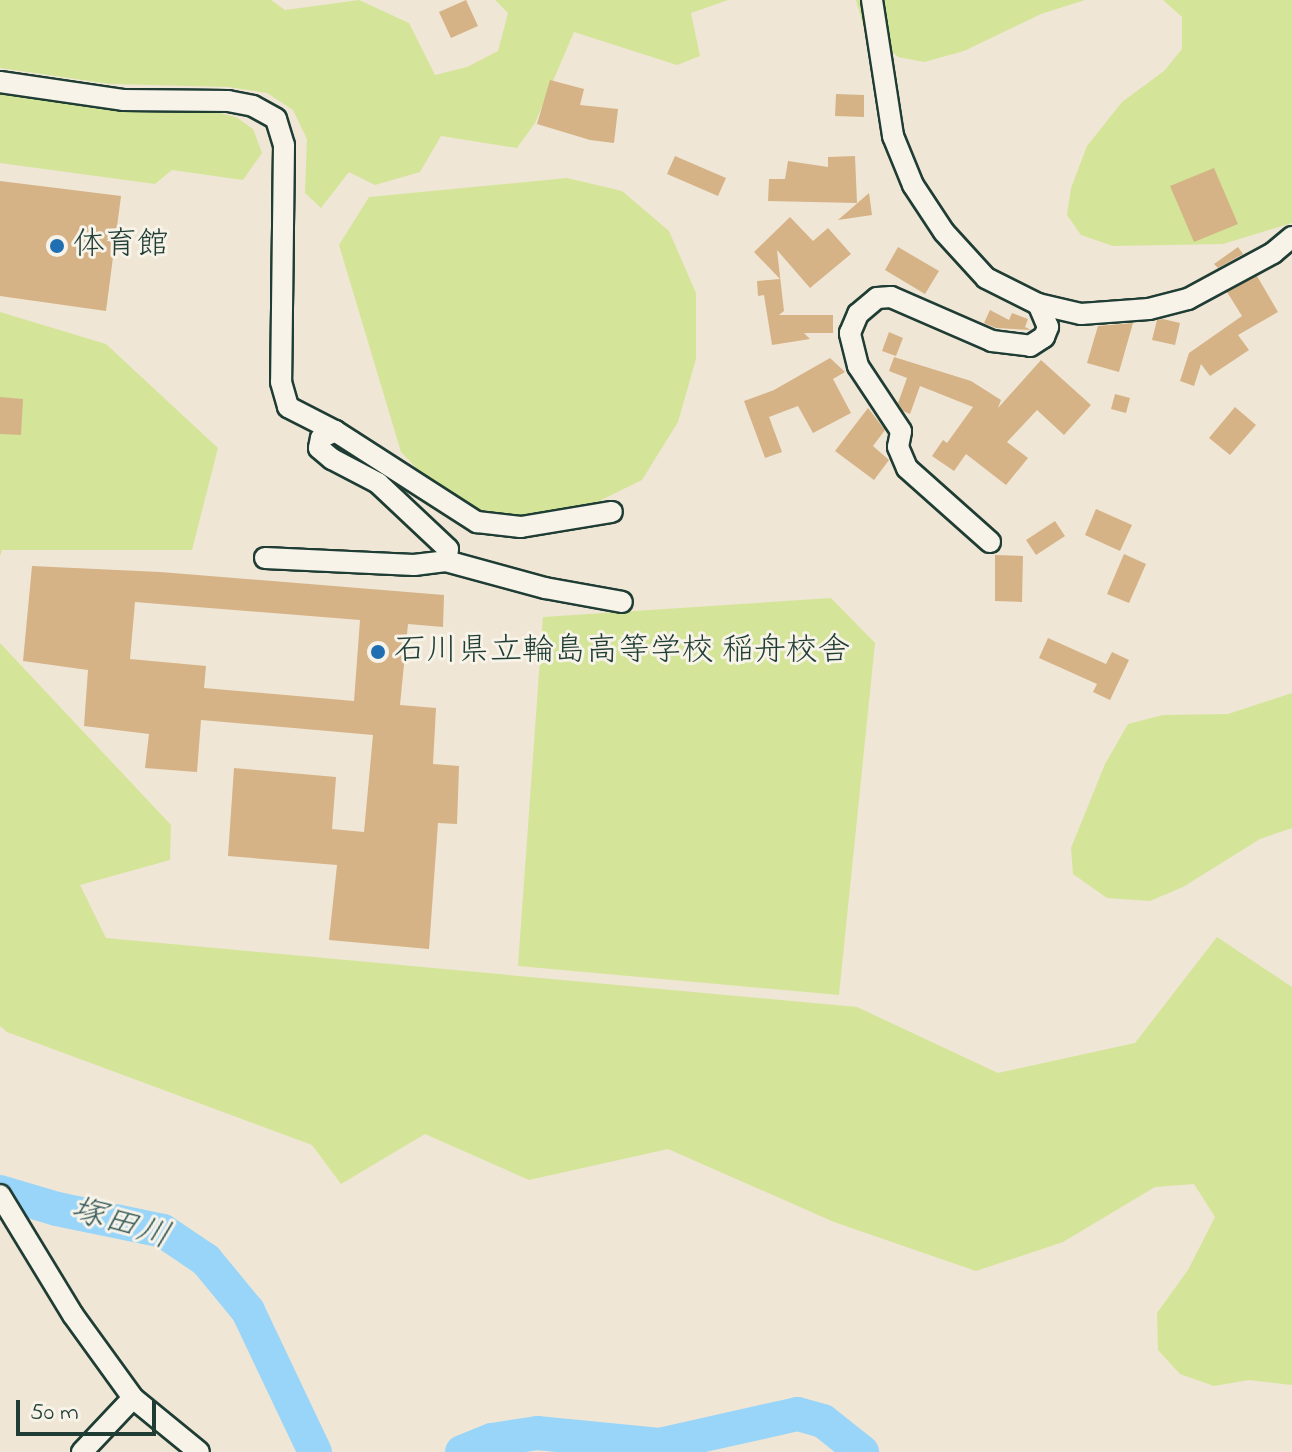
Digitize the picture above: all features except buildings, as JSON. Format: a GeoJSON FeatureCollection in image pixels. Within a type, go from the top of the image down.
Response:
{"type":"FeatureCollection","features":[{"type":"Feature","properties":{"kind":"street"},"geometry":{"type":"LineString","coordinates":[[872,0],[893,136],[913,185],[944,232],[986,278],[1038,304],[1081,314],[1149,309],[1188,299],[1273,253],[1292,237]]}},
{"type":"Feature","properties":{"kind":"street"},"geometry":{"type":"LineString","coordinates":[[0,82],[123,100],[228,101],[253,106],[276,119],[284,145],[281,382],[288,407],[335,431],[477,522],[521,527],[612,512]]}},
{"type":"Feature","properties":{"kind":"street"},"geometry":{"type":"LineString","coordinates":[[990,542],[907,468],[898,447],[901,431],[858,366],[850,333],[858,314],[877,298],[891,297],[992,341],[1030,346],[1044,337],[1048,327],[1038,304]]}},
{"type":"Feature","properties":{"kind":"street"},"geometry":{"type":"LineString","coordinates":[[335,431],[321,438],[319,448],[332,459],[378,483],[448,549],[446,561]]}},
{"type":"Feature","properties":{"kind":"street"},"geometry":{"type":"LineString","coordinates":[[265,558],[414,565],[446,561],[545,588],[622,602]]}},
{"type":"Feature","properties":{"kind":"street"},"geometry":{"type":"LineString","coordinates":[[0,1195],[73,1315],[133,1398],[199,1452]]}},
{"type":"Feature","properties":{"kind":"street"},"geometry":{"type":"LineString","coordinates":[[82,1452],[133,1398]]}},
{"type":"Feature","properties":{"kind":"green space"},"geometry":{"type":"Polygon","coordinates":[[[0,0],[271,0],[285,10],[359,0],[409,23],[435,75],[467,67],[498,51],[508,13],[495,0],[728,0],[691,13],[700,56],[677,65],[574,32],[535,123],[517,148],[441,136],[420,172],[375,185],[349,172],[321,208],[305,193],[307,139],[293,110],[267,93],[228,87],[110,84],[0,68],[0,0]]]}},
{"type":"Feature","properties":{"kind":"green space"},"geometry":{"type":"Polygon","coordinates":[[[856,0],[1085,0],[1041,14],[964,51],[924,62],[898,57],[863,25],[856,0]]]}},
{"type":"Feature","properties":{"kind":"green space"},"geometry":{"type":"Polygon","coordinates":[[[1163,0],[1292,0],[1292,223],[1223,244],[1113,246],[1081,235],[1067,215],[1071,188],[1087,146],[1122,102],[1164,71],[1182,49],[1182,17],[1163,0]]]}},
{"type":"Feature","properties":{"kind":"green space"},"geometry":{"type":"Polygon","coordinates":[[[0,93],[129,110],[208,110],[236,117],[253,129],[262,153],[243,180],[172,170],[155,184],[0,163],[0,93]]]}},
{"type":"Feature","properties":{"kind":"green space"},"geometry":{"type":"Polygon","coordinates":[[[567,178],[622,191],[669,231],[696,293],[696,359],[678,422],[642,480],[589,506],[513,520],[447,500],[401,452],[339,245],[369,197],[567,178]]]}},
{"type":"Feature","properties":{"kind":"green space"},"geometry":{"type":"Polygon","coordinates":[[[0,312],[106,344],[218,448],[192,550],[2,550],[0,556],[0,312]]]}},
{"type":"Feature","properties":{"kind":"green space"},"geometry":{"type":"Polygon","coordinates":[[[831,598],[875,643],[839,995],[518,966],[543,617],[831,598]]]}},
{"type":"Feature","properties":{"kind":"green space"},"geometry":{"type":"Polygon","coordinates":[[[0,643],[171,825],[170,860],[80,885],[106,938],[857,1007],[998,1073],[1135,1043],[1217,937],[1292,987],[1292,1385],[1249,1380],[1214,1386],[1180,1374],[1158,1350],[1157,1313],[1188,1270],[1215,1217],[1194,1184],[1155,1187],[1063,1242],[976,1271],[834,1222],[668,1149],[529,1180],[425,1134],[341,1184],[312,1145],[7,1032],[0,1026],[0,643]]]}},
{"type":"Feature","properties":{"kind":"green space"},"geometry":{"type":"Polygon","coordinates":[[[1292,693],[1292,828],[1260,839],[1183,887],[1150,901],[1107,898],[1073,874],[1071,848],[1105,764],[1128,724],[1163,715],[1228,714],[1292,693]]]}},
{"type":"Feature","properties":{"kind":"waterway","name":"塚田川"},"geometry":{"type":"LineString","coordinates":[[0,1192],[57,1209],[163,1231],[206,1260],[248,1311],[315,1452]]}},
{"type":"Feature","properties":{"kind":"waterway","name":"塚田川"},"geometry":{"type":"LineString","coordinates":[[462,1452],[492,1440],[537,1433],[659,1445],[798,1414],[823,1421],[862,1452]]}},
{"type":"Feature","properties":{"kind":"place","name":"体育館"},"geometry":{"type":"Point","coordinates":[57,246]}},
{"type":"Feature","properties":{"kind":"place","name":"石川県立輪島高等学校 稲舟校舎"},"geometry":{"type":"Point","coordinates":[378,652]}}]}
